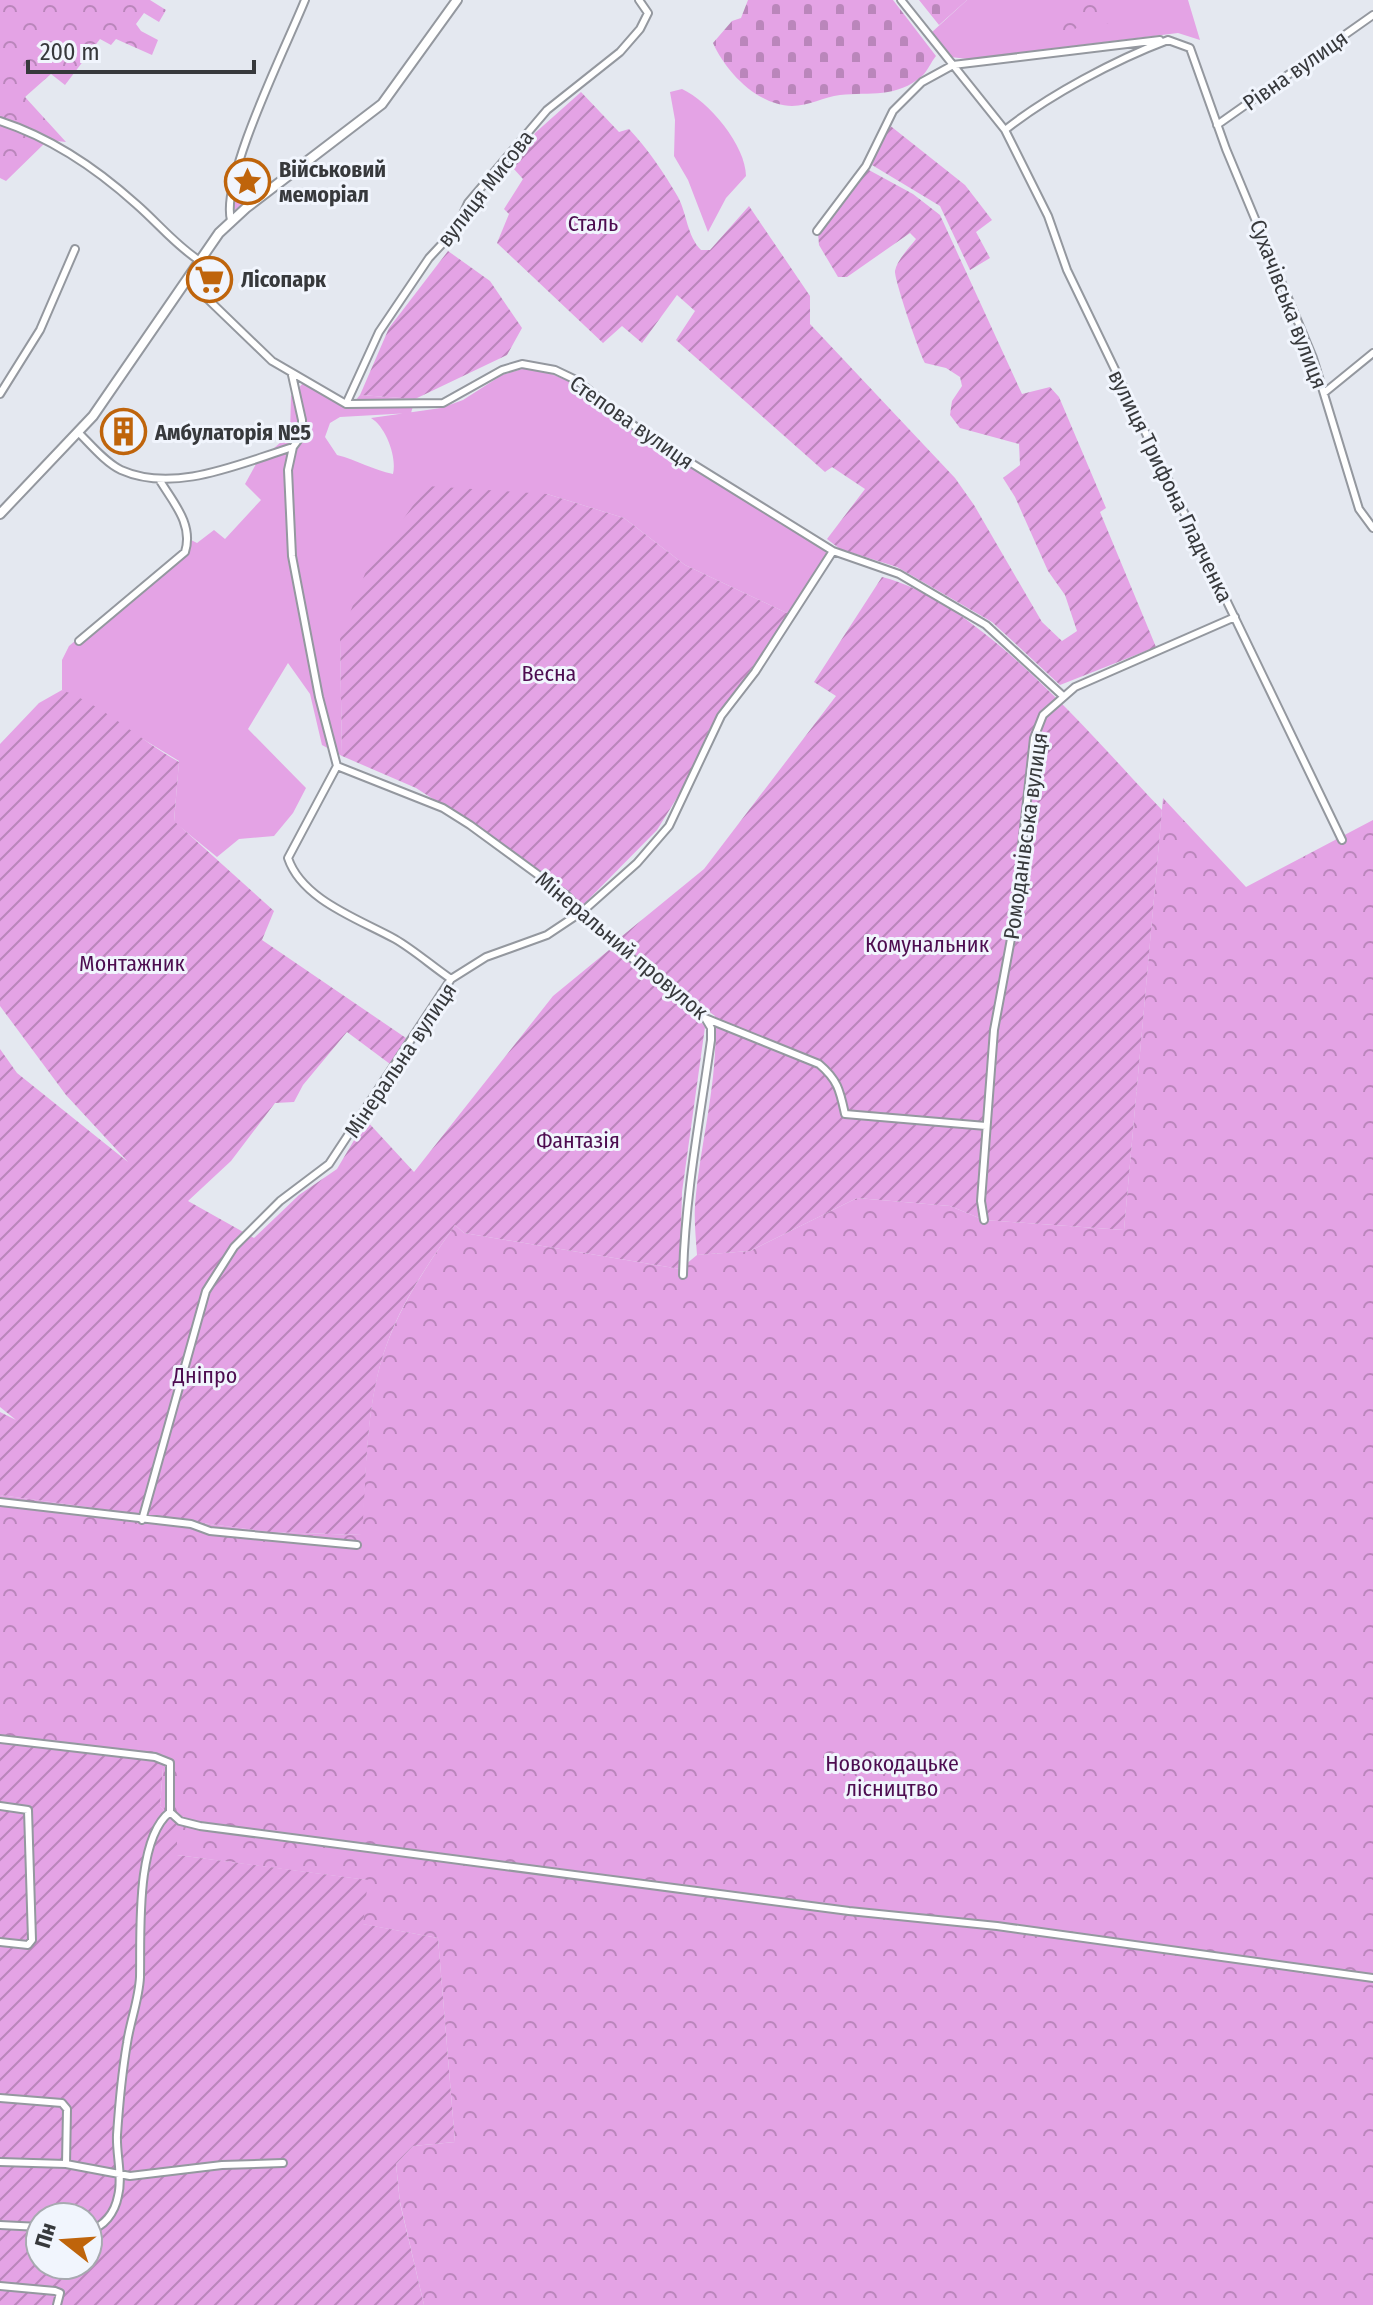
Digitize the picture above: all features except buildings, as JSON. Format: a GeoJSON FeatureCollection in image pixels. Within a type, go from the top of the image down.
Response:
{"type":"FeatureCollection","features":[{"type":"Feature","properties":{"kind":"street"},"geometry":{"type":"LineString","coordinates":[[231,220],[229,200],[237,174],[275,67],[305,0]]}},
{"type":"Feature","properties":{"kind":"street"},"geometry":{"type":"LineString","coordinates":[[0,514],[79,433],[112,391],[231,220],[382,104],[457,0]]}},
{"type":"Feature","properties":{"kind":"street","name":"вулиця Мисова"},"geometry":{"type":"LineString","coordinates":[[346,404],[379,332],[429,258],[456,229],[468,203],[547,110],[620,52],[640,29],[648,13],[639,0]]}},
{"type":"Feature","properties":{"kind":"street","name":"вулиця Трифона Гладченка"},"geometry":{"type":"LineString","coordinates":[[901,0],[1005,130],[1048,216],[1067,270],[1342,840]]}},
{"type":"Feature","properties":{"kind":"street","name":"Рівна вулиця"},"geometry":{"type":"LineString","coordinates":[[1217,125],[1373,15]]}},
{"type":"Feature","properties":{"kind":"street"},"geometry":{"type":"LineString","coordinates":[[1005,130],[1049,101],[1143,49],[1168,40]]}},
{"type":"Feature","properties":{"kind":"street"},"geometry":{"type":"LineString","coordinates":[[817,231],[866,166],[893,111],[922,82],[953,65],[1168,40],[1180,42],[1193,52],[1217,125]]}},
{"type":"Feature","properties":{"kind":"street"},"geometry":{"type":"LineString","coordinates":[[0,121],[53,141],[75,156],[127,196],[179,248],[200,261]]}},
{"type":"Feature","properties":{"kind":"street","name":"Сухачівська вулиця"},"geometry":{"type":"LineString","coordinates":[[1217,125],[1301,327],[1359,509],[1373,528]]}},
{"type":"Feature","properties":{"kind":"street"},"geometry":{"type":"LineString","coordinates":[[0,394],[40,330],[75,249]]}},
{"type":"Feature","properties":{"kind":"street","name":"Степова вулиця"},"geometry":{"type":"LineString","coordinates":[[188,280],[272,361],[346,404],[443,403],[502,370],[532,363],[576,380],[646,435],[833,551],[899,574],[986,625],[1063,696]]}},
{"type":"Feature","properties":{"kind":"street"},"geometry":{"type":"LineString","coordinates":[[1324,393],[1373,353]]}},
{"type":"Feature","properties":{"kind":"street"},"geometry":{"type":"LineString","coordinates":[[292,375],[302,420],[302,435],[293,447],[288,470],[292,556],[319,697],[337,766],[288,858],[294,875],[352,918],[396,940],[451,979]]}},
{"type":"Feature","properties":{"kind":"street"},"geometry":{"type":"LineString","coordinates":[[79,433],[119,469],[159,479],[204,474],[293,447]]}},
{"type":"Feature","properties":{"kind":"street"},"geometry":{"type":"LineString","coordinates":[[79,641],[185,552],[187,533],[182,515],[159,479]]}},
{"type":"Feature","properties":{"kind":"street","name":"Мінеральна вулиця"},"geometry":{"type":"LineString","coordinates":[[142,1520],[206,1291],[234,1247],[280,1201],[329,1164],[451,979],[486,957],[547,935],[583,911],[637,863],[669,826],[721,716],[755,672],[833,551]]}},
{"type":"Feature","properties":{"kind":"street","name":"Ромоданівська вулиця"},"geometry":{"type":"LineString","coordinates":[[984,1220],[981,1201],[994,1030],[1013,928],[1034,738],[1043,715],[1063,696],[1129,662],[1235,617]]}},
{"type":"Feature","properties":{"kind":"street","name":"Мінеральний провулок"},"geometry":{"type":"LineString","coordinates":[[337,766],[443,808],[583,911],[607,938],[705,1018],[819,1064],[834,1076],[840,1087],[846,1115],[986,1126]]}},
{"type":"Feature","properties":{"kind":"street"},"geometry":{"type":"LineString","coordinates":[[683,1275],[684,1212],[694,1167],[711,1040],[711,1028],[705,1018]]}},
{"type":"Feature","properties":{"kind":"street"},"geometry":{"type":"LineString","coordinates":[[0,1502],[357,1545]]}},
{"type":"Feature","properties":{"kind":"street"},"geometry":{"type":"LineString","coordinates":[[0,1739],[155,1757],[170,1763],[170,1812],[180,1821],[200,1826],[419,1856],[997,1926],[1373,1978]]}},
{"type":"Feature","properties":{"kind":"street"},"geometry":{"type":"LineString","coordinates":[[0,1806],[28,1810],[32,1940],[28,1945],[0,1942]]}},
{"type":"Feature","properties":{"kind":"street"},"geometry":{"type":"LineString","coordinates":[[104,2222],[114,2211],[119,2193],[117,2138],[127,2043],[140,1975],[146,1870],[152,1839],[161,1819],[170,1812]]}},
{"type":"Feature","properties":{"kind":"street"},"geometry":{"type":"LineString","coordinates":[[0,2098],[62,2103],[67,2109],[66,2164]]}},
{"type":"Feature","properties":{"kind":"street"},"geometry":{"type":"LineString","coordinates":[[0,2162],[66,2164],[130,2176],[222,2165],[283,2163]]}},
{"type":"Feature","properties":{"kind":"street"},"geometry":{"type":"LineString","coordinates":[[0,2225],[24,2226]]}},
{"type":"Feature","properties":{"kind":"street"},"geometry":{"type":"LineString","coordinates":[[0,2286],[55,2291],[60,2293],[57,2305]]}},
{"type":"Feature","properties":{"kind":"green space"},"geometry":{"type":"Polygon","coordinates":[[[0,0],[150,0],[166,10],[159,22],[144,13],[136,24],[141,31],[158,40],[152,55],[116,39],[111,45],[100,39],[65,85],[51,74],[25,97],[66,142],[48,140],[6,181],[0,178],[0,0]]]}},
{"type":"Feature","properties":{"kind":"green space"},"geometry":{"type":"Polygon","coordinates":[[[748,0],[893,0],[936,56],[922,76],[903,88],[840,95],[798,106],[779,104],[744,85],[726,65],[713,43],[732,21],[741,18],[748,0]]]}},
{"type":"Feature","properties":{"kind":"green space"},"geometry":{"type":"Polygon","coordinates":[[[919,0],[967,0],[939,25],[919,0]]]}},
{"type":"Feature","properties":{"kind":"green space"},"geometry":{"type":"Polygon","coordinates":[[[967,0],[1188,0],[1200,40],[1178,33],[968,59],[950,57],[931,33],[967,0]]]}},
{"type":"Feature","properties":{"kind":"green space"},"geometry":{"type":"Polygon","coordinates":[[[1061,0],[1116,0],[1124,18],[1096,27],[1094,16],[1090,16],[1067,36],[1054,35],[1061,0]]]}},
{"type":"Feature","properties":{"kind":"green space"},"geometry":{"type":"Polygon","coordinates":[[[682,89],[703,103],[724,126],[740,151],[744,164],[746,176],[726,198],[708,232],[688,180],[674,156],[675,120],[670,92],[682,89]]]}},
{"type":"Feature","properties":{"kind":"green space","name":"Сталь"},"geometry":{"type":"Polygon","coordinates":[[[581,92],[619,132],[629,129],[649,153],[678,197],[693,238],[701,250],[710,250],[749,206],[810,296],[810,324],[955,478],[1042,622],[1062,641],[1077,631],[1065,595],[1048,571],[1015,497],[1003,478],[1020,465],[1019,444],[960,428],[950,415],[952,401],[962,386],[960,377],[946,368],[925,363],[902,301],[895,271],[916,239],[910,233],[847,277],[838,277],[819,245],[818,233],[867,169],[913,194],[940,215],[1022,394],[1050,387],[1059,397],[1106,508],[1100,512],[1156,647],[1060,685],[992,622],[897,567],[840,549],[827,539],[865,489],[832,467],[825,472],[676,340],[695,311],[677,295],[642,343],[622,326],[603,343],[497,243],[509,214],[504,209],[523,179],[513,168],[535,133],[581,92]]]}},
{"type":"Feature","properties":{"kind":"green space"},"geometry":{"type":"Polygon","coordinates":[[[888,124],[965,185],[992,220],[976,232],[990,258],[970,270],[940,206],[872,165],[888,124]]]}},
{"type":"Feature","properties":{"kind":"green space"},"geometry":{"type":"Polygon","coordinates":[[[242,168],[266,185],[235,210],[231,203],[242,168]]]}},
{"type":"Feature","properties":{"kind":"green space"},"geometry":{"type":"Polygon","coordinates":[[[448,251],[490,281],[522,328],[507,355],[415,399],[360,395],[389,328],[448,251]]]}},
{"type":"Feature","properties":{"kind":"green space"},"geometry":{"type":"Polygon","coordinates":[[[532,366],[573,383],[645,439],[829,552],[789,614],[685,565],[624,518],[547,494],[340,639],[342,756],[322,745],[310,694],[288,663],[248,729],[306,788],[293,813],[274,836],[239,839],[217,857],[174,822],[179,761],[62,690],[62,660],[69,646],[180,552],[189,539],[197,543],[214,530],[225,539],[261,500],[245,484],[256,464],[290,434],[291,396],[304,382],[349,408],[360,395],[415,399],[411,412],[441,408],[463,400],[502,375],[532,366]],[[403,413],[340,417],[330,423],[325,437],[337,455],[393,474],[389,443],[371,418],[403,413]]]}},
{"type":"Feature","properties":{"kind":"green space","name":"Весна"},"geometry":{"type":"Polygon","coordinates":[[[427,486],[547,494],[624,518],[685,565],[789,614],[709,730],[683,788],[657,830],[583,905],[506,846],[416,788],[342,756],[340,639],[366,571],[427,486]]]}},
{"type":"Feature","properties":{"kind":"green space","name":"Комунальник"},"geometry":{"type":"Polygon","coordinates":[[[882,577],[920,591],[996,642],[1069,711],[1162,810],[1124,1230],[984,1220],[950,1206],[857,1198],[750,1251],[697,1255],[695,1206],[712,1087],[715,1016],[616,941],[704,869],[836,696],[814,682],[882,577]]]}},
{"type":"Feature","properties":{"kind":"green space"},"geometry":{"type":"Polygon","coordinates":[[[62,690],[108,714],[179,762],[174,821],[274,911],[262,940],[406,1038],[390,1064],[347,1032],[303,1085],[294,1102],[275,1103],[231,1161],[188,1201],[254,1238],[299,1195],[337,1169],[366,1120],[414,1172],[553,996],[609,950],[661,983],[705,1027],[682,1192],[680,1269],[464,1233],[455,1225],[409,1296],[380,1364],[368,1437],[362,1535],[268,1532],[0,1495],[0,1412],[16,1420],[0,1407],[0,1049],[17,1073],[128,1162],[66,1095],[0,1006],[0,744],[39,703],[62,690]]]}},
{"type":"Feature","properties":{"kind":"green space","name":"Новокодацьке лісництво"},"geometry":{"type":"Polygon","coordinates":[[[1163,798],[1246,887],[1373,820],[1373,2305],[424,2305],[400,2202],[396,2164],[413,2146],[455,2142],[438,1938],[362,1924],[367,1880],[177,1855],[177,1822],[160,1806],[164,1755],[0,1738],[0,1495],[268,1532],[361,1535],[368,1436],[380,1364],[394,1325],[410,1295],[455,1225],[464,1233],[680,1269],[697,1255],[750,1251],[857,1198],[950,1206],[984,1220],[1124,1230],[1163,798]]]}},
{"type":"Feature","properties":{"kind":"green space"},"geometry":{"type":"Polygon","coordinates":[[[0,1738],[164,1755],[160,1806],[177,1822],[177,1855],[368,1880],[363,1924],[438,1938],[455,2142],[413,2146],[396,2164],[400,2203],[424,2305],[0,2305],[0,1738]]]}},
{"type":"Feature","properties":{"kind":"place","name":"Військовий меморіал"},"geometry":{"type":"Point","coordinates":[248,182]}},
{"type":"Feature","properties":{"kind":"place","name":"Лісопарк"},"geometry":{"type":"Point","coordinates":[210,279]}},
{"type":"Feature","properties":{"kind":"place","name":"Амбулаторія №5"},"geometry":{"type":"Point","coordinates":[124,432]}},
{"type":"Feature","properties":{"kind":"park label","name":"Монтажник"},"geometry":{"type":"Point","coordinates":[132,963]}},
{"type":"Feature","properties":{"kind":"park label","name":"Фантазія"},"geometry":{"type":"Point","coordinates":[578,1140]}},
{"type":"Feature","properties":{"kind":"park label","name":"Дніпро"},"geometry":{"type":"Point","coordinates":[205,1375]}}]}
